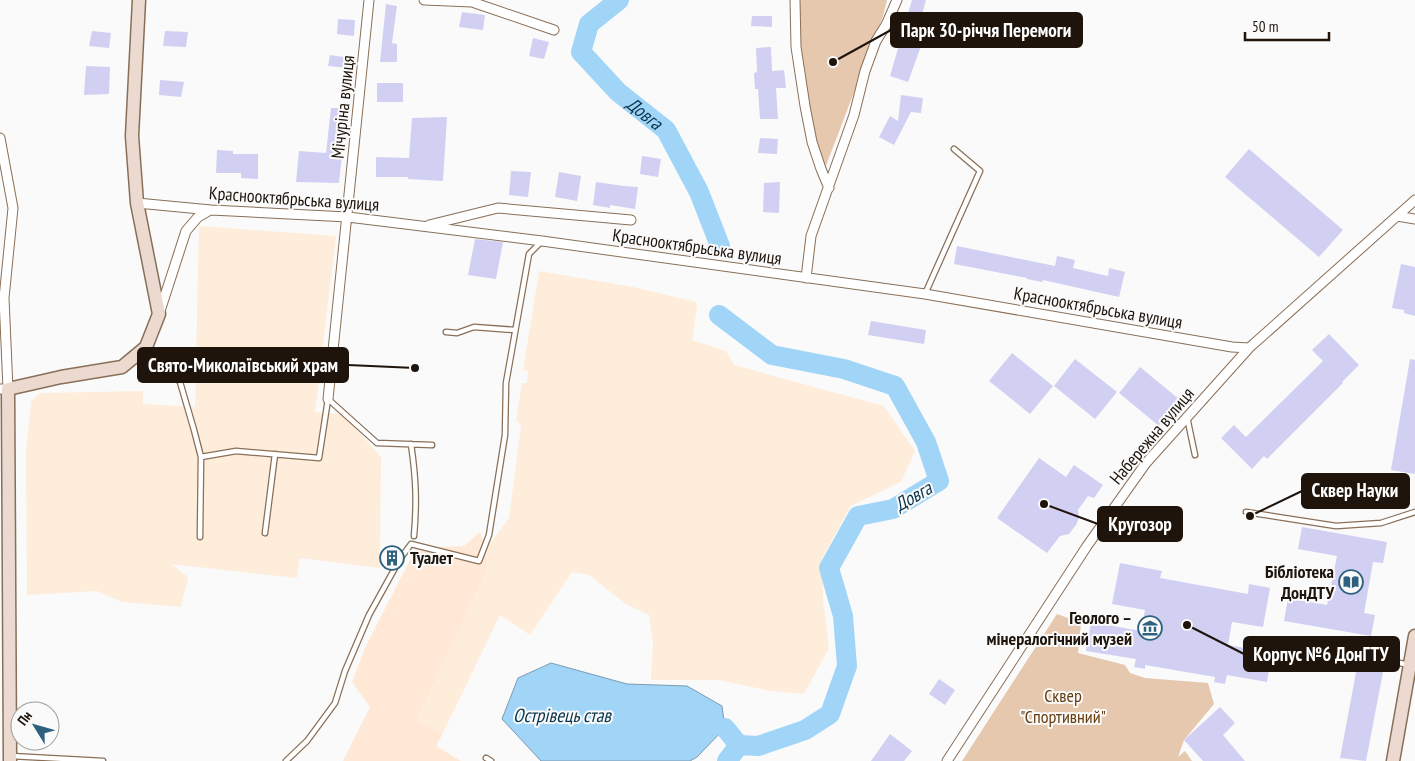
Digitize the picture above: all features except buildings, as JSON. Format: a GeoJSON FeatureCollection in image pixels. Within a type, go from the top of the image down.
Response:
{"type":"FeatureCollection","features":[{"type":"Feature","properties":{"kind":"street"},"geometry":{"type":"LineString","coordinates":[[139,0],[132,136],[137,203],[159,314]]}},
{"type":"Feature","properties":{"kind":"street","name":"Мічуріна вулиця"},"geometry":{"type":"LineString","coordinates":[[328,400],[369,0]]}},
{"type":"Feature","properties":{"kind":"street"},"geometry":{"type":"LineString","coordinates":[[424,0],[472,2],[554,30]]}},
{"type":"Feature","properties":{"kind":"street"},"geometry":{"type":"LineString","coordinates":[[795,0],[796,47],[805,106],[812,142],[829,188]]}},
{"type":"Feature","properties":{"kind":"street"},"geometry":{"type":"LineString","coordinates":[[806,278],[811,236],[854,115],[865,71],[876,41],[897,0]]}},
{"type":"Feature","properties":{"kind":"street"},"geometry":{"type":"LineString","coordinates":[[0,138],[3,172],[13,208],[4,298],[6,757]]}},
{"type":"Feature","properties":{"kind":"street","name":"Набережна вулиця"},"geometry":{"type":"LineString","coordinates":[[947,761],[1146,462],[1250,348],[1415,200]]}},
{"type":"Feature","properties":{"kind":"street","name":"Краснооктябрьська вулиця"},"geometry":{"type":"LineString","coordinates":[[137,203],[211,210],[348,217],[542,241],[924,294],[1216,345],[1250,348]]}},
{"type":"Feature","properties":{"kind":"street"},"geometry":{"type":"LineString","coordinates":[[424,227],[498,208],[631,220]]}},
{"type":"Feature","properties":{"kind":"street"},"geometry":{"type":"LineString","coordinates":[[4,389],[60,377],[122,367],[146,346],[159,314],[186,231],[198,217],[211,210]]}},
{"type":"Feature","properties":{"kind":"street"},"geometry":{"type":"LineString","coordinates":[[1397,216],[1415,219]]}},
{"type":"Feature","properties":{"kind":"street"},"geometry":{"type":"LineString","coordinates":[[1393,761],[1411,687],[1410,665],[1415,636]]}},
{"type":"Feature","properties":{"kind":"lane"},"geometry":{"type":"LineString","coordinates":[[924,294],[980,171],[954,150]]}},
{"type":"Feature","properties":{"kind":"lane"},"geometry":{"type":"LineString","coordinates":[[286,761],[307,741],[335,704],[345,671],[369,615],[400,559],[411,544],[479,561],[491,526],[505,435],[506,383],[529,254],[542,241]]}},
{"type":"Feature","properties":{"kind":"lane"},"geometry":{"type":"LineString","coordinates":[[446,332],[456,333],[474,327],[515,330]]}},
{"type":"Feature","properties":{"kind":"lane"},"geometry":{"type":"LineString","coordinates":[[146,346],[180,382],[201,457],[200,537]]}},
{"type":"Feature","properties":{"kind":"lane"},"geometry":{"type":"LineString","coordinates":[[328,400],[377,444],[432,445]]}},
{"type":"Feature","properties":{"kind":"lane"},"geometry":{"type":"LineString","coordinates":[[201,457],[236,451],[319,458],[328,400]]}},
{"type":"Feature","properties":{"kind":"lane"},"geometry":{"type":"LineString","coordinates":[[1187,417],[1195,455]]}},
{"type":"Feature","properties":{"kind":"lane"},"geometry":{"type":"LineString","coordinates":[[411,444],[417,500],[414,536]]}},
{"type":"Feature","properties":{"kind":"lane"},"geometry":{"type":"LineString","coordinates":[[265,533],[275,454]]}},
{"type":"Feature","properties":{"kind":"lane"},"geometry":{"type":"LineString","coordinates":[[1111,512],[1134,529]]}},
{"type":"Feature","properties":{"kind":"lane"},"geometry":{"type":"LineString","coordinates":[[1246,512],[1336,526],[1381,523],[1415,512]]}},
{"type":"Feature","properties":{"kind":"lane"},"geometry":{"type":"LineString","coordinates":[[1349,652],[1410,665]]}},
{"type":"Feature","properties":{"kind":"lane"},"geometry":{"type":"LineString","coordinates":[[6,757],[103,761]]}},
{"type":"Feature","properties":{"kind":"shaded area"},"geometry":{"type":"Polygon","coordinates":[[[199,226],[336,236],[315,412],[343,414],[381,457],[380,568],[300,558],[297,578],[171,564],[188,577],[181,607],[122,602],[97,591],[27,595],[26,453],[31,401],[40,393],[143,391],[143,404],[195,407],[199,226]]]}},
{"type":"Feature","properties":{"kind":"shaded area"},"geometry":{"type":"Polygon","coordinates":[[[539,271],[633,287],[696,302],[697,308],[692,340],[726,351],[734,365],[884,406],[915,451],[901,482],[851,506],[822,558],[823,600],[829,648],[804,694],[771,691],[719,680],[651,680],[653,643],[649,615],[626,604],[589,575],[572,572],[530,635],[500,615],[443,733],[417,720],[488,569],[486,549],[509,518],[521,426],[516,420],[522,383],[527,383],[528,371],[523,370],[539,271]]]}},
{"type":"Feature","properties":{"kind":"shaded area"},"geometry":{"type":"Polygon","coordinates":[[[480,532],[486,549],[488,569],[417,720],[443,733],[436,746],[461,761],[343,761],[370,707],[352,682],[365,648],[416,548],[464,546],[480,532]]]}},
{"type":"Feature","properties":{"kind":"green space"},"geometry":{"type":"Polygon","coordinates":[[[800,0],[887,0],[883,16],[824,171],[804,86],[799,39],[800,0]]]}},
{"type":"Feature","properties":{"kind":"green space","name":"Сквер \"Спортивний\""},"geometry":{"type":"Polygon","coordinates":[[[1057,614],[1081,623],[1078,653],[1125,665],[1130,673],[1145,678],[1208,683],[1214,704],[1184,740],[1178,757],[1185,751],[1192,761],[962,761],[1057,614]]]}},
{"type":"Feature","properties":{"kind":"water","name":"Острівець став"},"geometry":{"type":"Polygon","coordinates":[[[551,663],[627,684],[687,686],[722,706],[725,728],[697,757],[690,761],[541,761],[502,719],[518,678],[551,663]]]}},
{"type":"Feature","properties":{"kind":"waterway","name":"Довга"},"geometry":{"type":"LineString","coordinates":[[619,0],[589,24],[581,52],[618,92],[666,130],[699,192],[720,246]]}},
{"type":"Feature","properties":{"kind":"waterway","name":"Довга"},"geometry":{"type":"LineString","coordinates":[[719,315],[772,355],[844,369],[895,386],[926,442],[939,481],[893,509],[858,516],[829,568],[843,616],[847,666],[830,714],[805,730],[758,746],[739,745],[727,761]]}},
{"type":"Feature","properties":{"kind":"waterway"},"geometry":{"type":"LineString","coordinates":[[725,728],[739,745]]}},
{"type":"Feature","properties":{"kind":"place","name":"Парк 30-річчя Перемоги"},"geometry":{"type":"Point","coordinates":[833,62]}},
{"type":"Feature","properties":{"kind":"place","name":"Свято-Миколаївський храм"},"geometry":{"type":"Point","coordinates":[415,368]}},
{"type":"Feature","properties":{"kind":"place","name":"Кругозор"},"geometry":{"type":"Point","coordinates":[1044,504]}},
{"type":"Feature","properties":{"kind":"place","name":"Сквер Науки"},"geometry":{"type":"Point","coordinates":[1250,516]}},
{"type":"Feature","properties":{"kind":"place","name":"Туалет"},"geometry":{"type":"Point","coordinates":[392,558]}},
{"type":"Feature","properties":{"kind":"place","name":"Бібліотека ДонДТУ"},"geometry":{"type":"Point","coordinates":[1351,582]}},
{"type":"Feature","properties":{"kind":"place","name":"Корпус №6 ДонГТУ"},"geometry":{"type":"Point","coordinates":[1187,625]}},
{"type":"Feature","properties":{"kind":"place","name":"Геолого – мінералогічний музей"},"geometry":{"type":"Point","coordinates":[1150,628]}}]}
